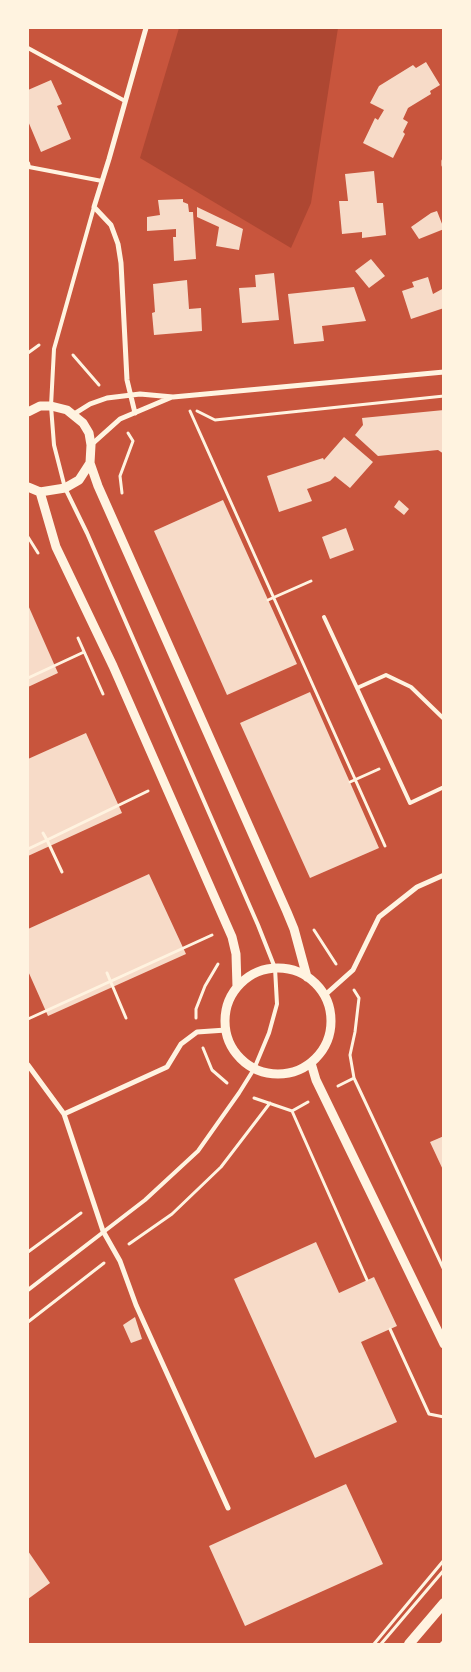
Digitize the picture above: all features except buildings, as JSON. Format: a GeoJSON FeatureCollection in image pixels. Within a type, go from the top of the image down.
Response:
{"type":"FeatureCollection","features":[{"type":"Feature","properties":{"kind":"main road"},"geometry":{"type":"LineString","coordinates":[[409,1644],[444,1603]]}},
{"type":"Feature","properties":{"kind":"street"},"geometry":{"type":"LineString","coordinates":[[135,412],[127,380],[121,263],[118,244],[111,225],[94,208],[146,28]]}},
{"type":"Feature","properties":{"kind":"street"},"geometry":{"type":"LineString","coordinates":[[74,414],[90,404],[107,398],[131,395],[173,397],[444,372]]}},
{"type":"Feature","properties":{"kind":"street"},"geometry":{"type":"LineString","coordinates":[[92,445],[120,419],[173,397]]}},
{"type":"Feature","properties":{"kind":"street"},"geometry":{"type":"LineString","coordinates":[[28,409],[51,406],[67,410],[83,422],[89,433],[92,445],[90,463],[98,486],[294,929],[307,977]]}},
{"type":"Feature","properties":{"kind":"street"},"geometry":{"type":"LineString","coordinates":[[28,487],[40,492],[65,488],[79,480],[90,463]]}},
{"type":"Feature","properties":{"kind":"street"},"geometry":{"type":"LineString","coordinates":[[40,492],[56,547],[112,666],[232,937],[236,954],[237,987]]}},
{"type":"Feature","properties":{"kind":"street"},"geometry":{"type":"LineString","coordinates":[[325,995],[353,970],[379,917],[417,887],[444,875]]}},
{"type":"Feature","properties":{"kind":"street"},"geometry":{"type":"LineString","coordinates":[[275,968],[292,970],[307,977],[325,995],[330,1009],[331,1024],[328,1039],[322,1052],[311,1063],[289,1073],[265,1073],[246,1063],[233,1049],[226,1030],[227,1007],[237,987],[254,974],[275,968]]}},
{"type":"Feature","properties":{"kind":"street"},"geometry":{"type":"LineString","coordinates":[[64,1114],[167,1067],[182,1044],[196,1032],[226,1030]]}},
{"type":"Feature","properties":{"kind":"street"},"geometry":{"type":"LineString","coordinates":[[311,1063],[316,1080],[444,1344]]}},
{"type":"Feature","properties":{"kind":"street"},"geometry":{"type":"LineString","coordinates":[[28,1065],[64,1114],[104,1231],[120,1261],[136,1305],[228,1508]]}},
{"type":"Feature","properties":{"kind":"lane"},"geometry":{"type":"LineString","coordinates":[[28,48],[125,101]]}},
{"type":"Feature","properties":{"kind":"lane"},"geometry":{"type":"LineString","coordinates":[[28,163],[29,167],[102,181]]}},
{"type":"Feature","properties":{"kind":"lane"},"geometry":{"type":"LineString","coordinates":[[28,1290],[144,1200],[198,1151],[239,1093],[254,1068],[269,1033],[277,1004],[275,968],[258,925],[87,533],[65,488],[54,445],[51,406],[54,349],[94,208]]}},
{"type":"Feature","properties":{"kind":"lane"},"geometry":{"type":"LineString","coordinates":[[324,617],[410,803],[444,787]]}},
{"type":"Feature","properties":{"kind":"lane"},"geometry":{"type":"LineString","coordinates":[[357,688],[386,675],[411,687],[444,719]]}},
{"type":"Feature","properties":{"kind":"path"},"geometry":{"type":"LineString","coordinates":[[28,352],[38,345]]}},
{"type":"Feature","properties":{"kind":"path"},"geometry":{"type":"LineString","coordinates":[[73,355],[100,386]]}},
{"type":"Feature","properties":{"kind":"path"},"geometry":{"type":"LineString","coordinates":[[385,846],[188,406],[215,420],[444,396]]}},
{"type":"Feature","properties":{"kind":"path"},"geometry":{"type":"LineString","coordinates":[[122,496],[120,476],[133,441]]}},
{"type":"Feature","properties":{"kind":"path"},"geometry":{"type":"LineString","coordinates":[[28,537],[39,556]]}},
{"type":"Feature","properties":{"kind":"path"},"geometry":{"type":"LineString","coordinates":[[268,600],[310,581]]}},
{"type":"Feature","properties":{"kind":"path"},"geometry":{"type":"LineString","coordinates":[[28,678],[84,652]]}},
{"type":"Feature","properties":{"kind":"path"},"geometry":{"type":"LineString","coordinates":[[350,782],[392,763]]}},
{"type":"Feature","properties":{"kind":"path"},"geometry":{"type":"LineString","coordinates":[[28,849],[148,791]]}},
{"type":"Feature","properties":{"kind":"path"},"geometry":{"type":"LineString","coordinates":[[44,833],[62,872]]}},
{"type":"Feature","properties":{"kind":"path"},"geometry":{"type":"LineString","coordinates":[[310,922],[359,998],[350,1055],[354,1078],[444,1270]]}},
{"type":"Feature","properties":{"kind":"path"},"geometry":{"type":"LineString","coordinates":[[28,1019],[215,934]]}},
{"type":"Feature","properties":{"kind":"path"},"geometry":{"type":"LineString","coordinates":[[107,973],[126,1018]]}},
{"type":"Feature","properties":{"kind":"path"},"geometry":{"type":"LineString","coordinates":[[292,1111],[354,1078]]}},
{"type":"Feature","properties":{"kind":"path"},"geometry":{"type":"LineString","coordinates":[[28,1322],[116,1254],[172,1214],[221,1167],[270,1103],[292,1111],[367,1280]]}},
{"type":"Feature","properties":{"kind":"path"},"geometry":{"type":"LineString","coordinates":[[28,1252],[94,1204]]}},
{"type":"Feature","properties":{"kind":"path"},"geometry":{"type":"LineString","coordinates":[[390,1329],[429,1414],[444,1417]]}},
{"type":"Feature","properties":{"kind":"path"},"geometry":{"type":"LineString","coordinates":[[374,1644],[444,1560]]}},
{"type":"Feature","properties":{"kind":"path"},"geometry":{"type":"LineString","coordinates":[[381,1644],[444,1570]]}},
{"type":"Feature","properties":{"kind":"path"},"geometry":{"type":"LineString","coordinates":[[441,1644],[444,1641]]}},
{"type":"Feature","properties":{"kind":"shaded area"},"geometry":{"type":"Polygon","coordinates":[[[179,28],[338,28],[311,203],[291,248],[140,158],[179,28]]]}}]}
